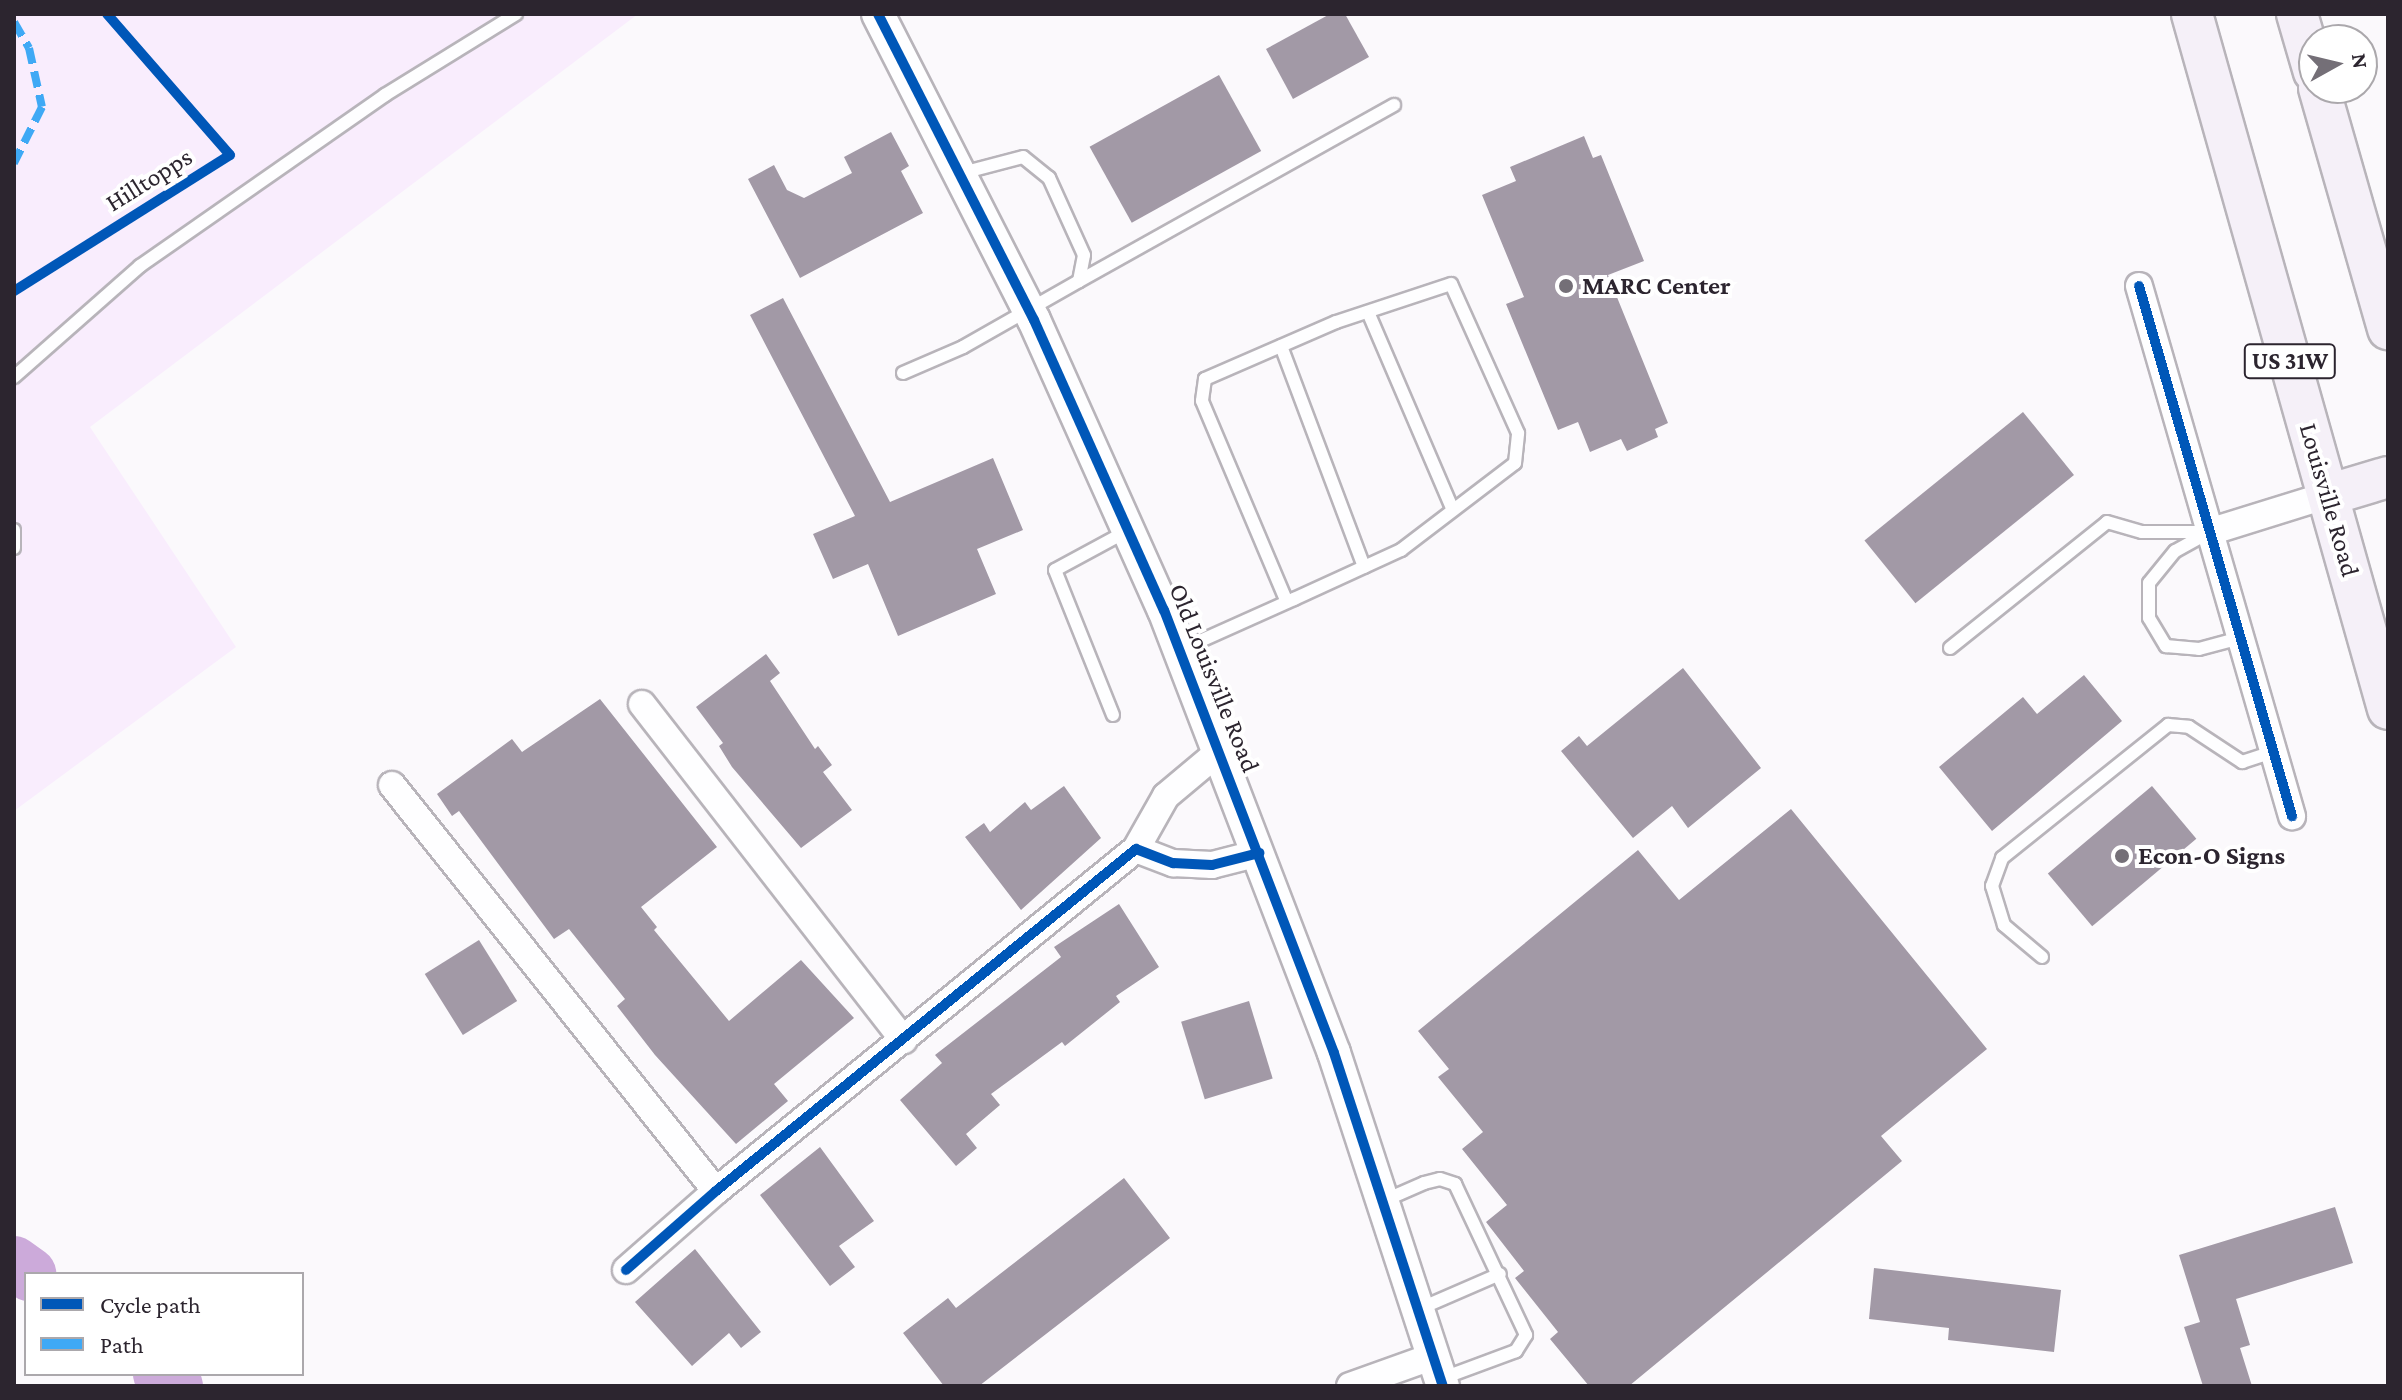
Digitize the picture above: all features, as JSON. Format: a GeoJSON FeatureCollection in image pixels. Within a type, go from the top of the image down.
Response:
{"type":"FeatureCollection","features":[{"type":"Feature","properties":{"kind":"main road","name":"Louisville Road"},"geometry":{"type":"LineString","coordinates":[[2192,14],[2388,709]]}},
{"type":"Feature","properties":{"kind":"main road"},"geometry":{"type":"LineString","coordinates":[[2324,104],[2388,329]]}},
{"type":"Feature","properties":{"kind":"main road"},"geometry":{"type":"LineString","coordinates":[[2328,495],[2388,477]]}},
{"type":"Feature","properties":{"kind":"street","name":"Old Louisville Road"},"geometry":{"type":"LineString","coordinates":[[878,14],[962,173],[1027,307],[1130,530],[1180,650],[1259,853],[1383,1201],[1439,1374]]}},
{"type":"Feature","properties":{"kind":"street"},"geometry":{"type":"LineString","coordinates":[[2139,286],[2292,816]]}},
{"type":"Feature","properties":{"kind":"street"},"geometry":{"type":"LineString","coordinates":[[2209,532],[2328,495]]}},
{"type":"Feature","properties":{"kind":"street"},"geometry":{"type":"LineString","coordinates":[[642,704],[904,1040]]}},
{"type":"Feature","properties":{"kind":"street"},"geometry":{"type":"LineString","coordinates":[[626,1270],[716,1191],[1136,849],[1166,796],[1221,750]]}},
{"type":"Feature","properties":{"kind":"street"},"geometry":{"type":"LineString","coordinates":[[392,785],[716,1191]]}},
{"type":"Feature","properties":{"kind":"street"},"geometry":{"type":"LineString","coordinates":[[1136,849],[1173,863],[1212,865],[1259,853]]}},
{"type":"Feature","properties":{"kind":"street"},"geometry":{"type":"LineString","coordinates":[[1350,1386],[1439,1374]]}},
{"type":"Feature","properties":{"kind":"lane"},"geometry":{"type":"LineString","coordinates":[[14,377],[140,266],[385,95],[516,14]]}},
{"type":"Feature","properties":{"kind":"lane"},"geometry":{"type":"LineString","coordinates":[[903,373],[963,347],[1027,307],[1394,105]]}},
{"type":"Feature","properties":{"kind":"lane"},"geometry":{"type":"LineString","coordinates":[[962,173],[1023,157],[1049,178],[1084,255],[1079,281]]}},
{"type":"Feature","properties":{"kind":"lane"},"geometry":{"type":"LineString","coordinates":[[1180,650],[1287,602],[1401,550],[1515,463],[1518,433],[1451,284],[1368,312],[1205,379],[1202,401],[1287,602]]}},
{"type":"Feature","properties":{"kind":"lane"},"geometry":{"type":"LineString","coordinates":[[1368,312],[1453,510]]}},
{"type":"Feature","properties":{"kind":"lane"},"geometry":{"type":"LineString","coordinates":[[1281,346],[1364,567]]}},
{"type":"Feature","properties":{"kind":"lane"},"geometry":{"type":"LineString","coordinates":[[1950,648],[2107,522],[2142,532],[2209,532]]}},
{"type":"Feature","properties":{"kind":"lane"},"geometry":{"type":"LineString","coordinates":[[14,530],[14,548]]}},
{"type":"Feature","properties":{"kind":"lane"},"geometry":{"type":"LineString","coordinates":[[1113,715],[1055,570],[1130,530]]}},
{"type":"Feature","properties":{"kind":"lane"},"geometry":{"type":"LineString","coordinates":[[2209,532],[2175,551],[2149,583],[2149,618],[2166,646],[2199,649],[2240,638]]}},
{"type":"Feature","properties":{"kind":"lane"},"geometry":{"type":"LineString","coordinates":[[2042,957],[2004,925],[1992,886],[2002,858],[2168,725],[2189,727],[2242,762],[2273,752]]}},
{"type":"Feature","properties":{"kind":"lane"},"geometry":{"type":"LineString","coordinates":[[1383,1201],[1440,1179],[1455,1184],[1500,1274],[1526,1335],[1516,1351],[1439,1374]]}},
{"type":"Feature","properties":{"kind":"lane"},"geometry":{"type":"LineString","coordinates":[[1418,1309],[1500,1274]]}},
{"type":"Feature","properties":{"kind":"shaded area"},"geometry":{"type":"Polygon","coordinates":[[[14,14],[638,14],[90,427],[236,647],[14,811],[14,14]]]}},
{"type":"Feature","properties":{"kind":"building"},"geometry":{"type":"Polygon","coordinates":[[[1330,14],[1345,14],[1369,57],[1293,99],[1266,49],[1330,14]]]}},
{"type":"Feature","properties":{"kind":"building"},"geometry":{"type":"Polygon","coordinates":[[[1219,75],[1261,151],[1132,223],[1090,147],[1219,75]]]}},
{"type":"Feature","properties":{"kind":"building"},"geometry":{"type":"Polygon","coordinates":[[[891,132],[909,166],[901,171],[923,213],[800,278],[748,179],[774,165],[787,190],[804,198],[852,173],[844,157],[891,132]]]}},
{"type":"Feature","properties":{"kind":"building","name":"MARC Center"},"geometry":{"type":"Polygon","coordinates":[[[1584,136],[1593,158],[1601,155],[1644,261],[1608,275],[1668,423],[1655,429],[1658,437],[1627,451],[1621,439],[1590,452],[1578,422],[1558,430],[1506,304],[1524,297],[1482,195],[1516,181],[1510,167],[1584,136]]]}},
{"type":"Feature","properties":{"kind":"building"},"geometry":{"type":"Polygon","coordinates":[[[783,298],[890,502],[993,458],[1023,530],[977,549],[996,594],[898,636],[868,564],[833,579],[813,534],[855,516],[750,315],[783,298]]]}},
{"type":"Feature","properties":{"kind":"building"},"geometry":{"type":"Polygon","coordinates":[[[2023,412],[2074,475],[1915,603],[1864,540],[2023,412]]]}},
{"type":"Feature","properties":{"kind":"building"},"geometry":{"type":"Polygon","coordinates":[[[766,654],[780,673],[770,681],[815,749],[818,746],[832,765],[823,772],[852,810],[801,848],[732,767],[719,746],[723,743],[696,707],[766,654]]]}},
{"type":"Feature","properties":{"kind":"building"},"geometry":{"type":"Polygon","coordinates":[[[1683,668],[1761,768],[1688,828],[1672,806],[1633,838],[1561,751],[1579,736],[1587,746],[1683,668]]]}},
{"type":"Feature","properties":{"kind":"building"},"geometry":{"type":"Polygon","coordinates":[[[2084,675],[2122,721],[1992,831],[1939,767],[2023,697],[2037,714],[2084,675]]]}},
{"type":"Feature","properties":{"kind":"building"},"geometry":{"type":"Polygon","coordinates":[[[600,699],[717,847],[641,907],[657,927],[654,930],[729,1021],[801,960],[854,1018],[774,1084],[788,1101],[736,1144],[655,1055],[617,1006],[625,999],[569,929],[554,939],[459,811],[452,816],[437,794],[512,739],[522,752],[600,699]]]}},
{"type":"Feature","properties":{"kind":"building"},"geometry":{"type":"Polygon","coordinates":[[[1064,786],[1101,838],[1021,910],[965,837],[984,823],[990,832],[1025,802],[1031,810],[1064,786]]]}},
{"type":"Feature","properties":{"kind":"building","name":"Econ-O Signs"},"geometry":{"type":"Polygon","coordinates":[[[2152,786],[2196,839],[2092,926],[2048,873],[2152,786]]]}},
{"type":"Feature","properties":{"kind":"building"},"geometry":{"type":"Polygon","coordinates":[[[1791,809],[1987,1049],[1881,1136],[1902,1161],[1629,1386],[1589,1386],[1550,1339],[1558,1332],[1515,1278],[1524,1271],[1486,1222],[1507,1205],[1462,1149],[1483,1132],[1438,1077],[1449,1069],[1418,1031],[1638,850],[1679,900],[1791,809]]]}},
{"type":"Feature","properties":{"kind":"building"},"geometry":{"type":"Polygon","coordinates":[[[1119,904],[1159,967],[1116,996],[1120,1002],[1065,1046],[1062,1042],[991,1094],[1000,1105],[966,1134],[977,1148],[956,1166],[900,1100],[942,1063],[935,1055],[1061,957],[1054,947],[1119,904]]]}},
{"type":"Feature","properties":{"kind":"building"},"geometry":{"type":"Polygon","coordinates":[[[479,940],[517,1001],[463,1035],[425,974],[479,940]]]}},
{"type":"Feature","properties":{"kind":"building"},"geometry":{"type":"Polygon","coordinates":[[[1249,1001],[1273,1078],[1205,1099],[1181,1022],[1249,1001]]]}},
{"type":"Feature","properties":{"kind":"building"},"geometry":{"type":"Polygon","coordinates":[[[820,1147],[874,1221],[839,1246],[855,1267],[830,1286],[760,1195],[820,1147]]]}},
{"type":"Feature","properties":{"kind":"building"},"geometry":{"type":"Polygon","coordinates":[[[1124,1178],[1170,1238],[979,1386],[944,1386],[903,1333],[948,1298],[956,1308],[1124,1178]]]}},
{"type":"Feature","properties":{"kind":"building"},"geometry":{"type":"Polygon","coordinates":[[[2335,1207],[2353,1263],[2236,1299],[2250,1345],[2240,1348],[2252,1386],[2203,1386],[2184,1327],[2200,1322],[2179,1255],[2335,1207]]]}},
{"type":"Feature","properties":{"kind":"building"},"geometry":{"type":"Polygon","coordinates":[[[695,1249],[761,1332],[741,1348],[729,1333],[692,1366],[635,1302],[695,1249]]]}},
{"type":"Feature","properties":{"kind":"building"},"geometry":{"type":"Polygon","coordinates":[[[1874,1268],[2061,1290],[2054,1352],[1948,1340],[1949,1328],[1869,1319],[1874,1268]]]}},
{"type":"Feature","properties":{"kind":"waterway"},"geometry":{"type":"LineString","coordinates":[[14,1263],[26,1272]]}},
{"type":"Feature","properties":{"kind":"waterway"},"geometry":{"type":"LineString","coordinates":[[163,1376],[176,1386]]}},
{"type":"Feature","properties":{"kind":"marked path"},"geometry":{"type":"LineString","coordinates":[[14,22],[29,48],[42,107],[14,163]]}},
{"type":"Feature","properties":{"kind":"cycle path","name":"Hilltopps"},"geometry":{"type":"LineString","coordinates":[[14,291],[230,155],[107,14]]}},
{"type":"Feature","properties":{"kind":"cycle path"},"geometry":{"type":"LineString","coordinates":[[878,14],[1034,320],[1164,610],[1334,1053],[1443,1386]]}},
{"type":"Feature","properties":{"kind":"cycle path"},"geometry":{"type":"LineString","coordinates":[[2139,286],[2292,816]]}},
{"type":"Feature","properties":{"kind":"cycle path"},"geometry":{"type":"LineString","coordinates":[[626,1270],[716,1191],[1136,849],[1173,863],[1212,865],[1259,853]]}},
{"type":"Feature","properties":{"kind":"place","name":"MARC Center"},"geometry":{"type":"Point","coordinates":[1566,286]}},
{"type":"Feature","properties":{"kind":"place","name":"Econ-O Signs"},"geometry":{"type":"Point","coordinates":[2122,856]}}]}
